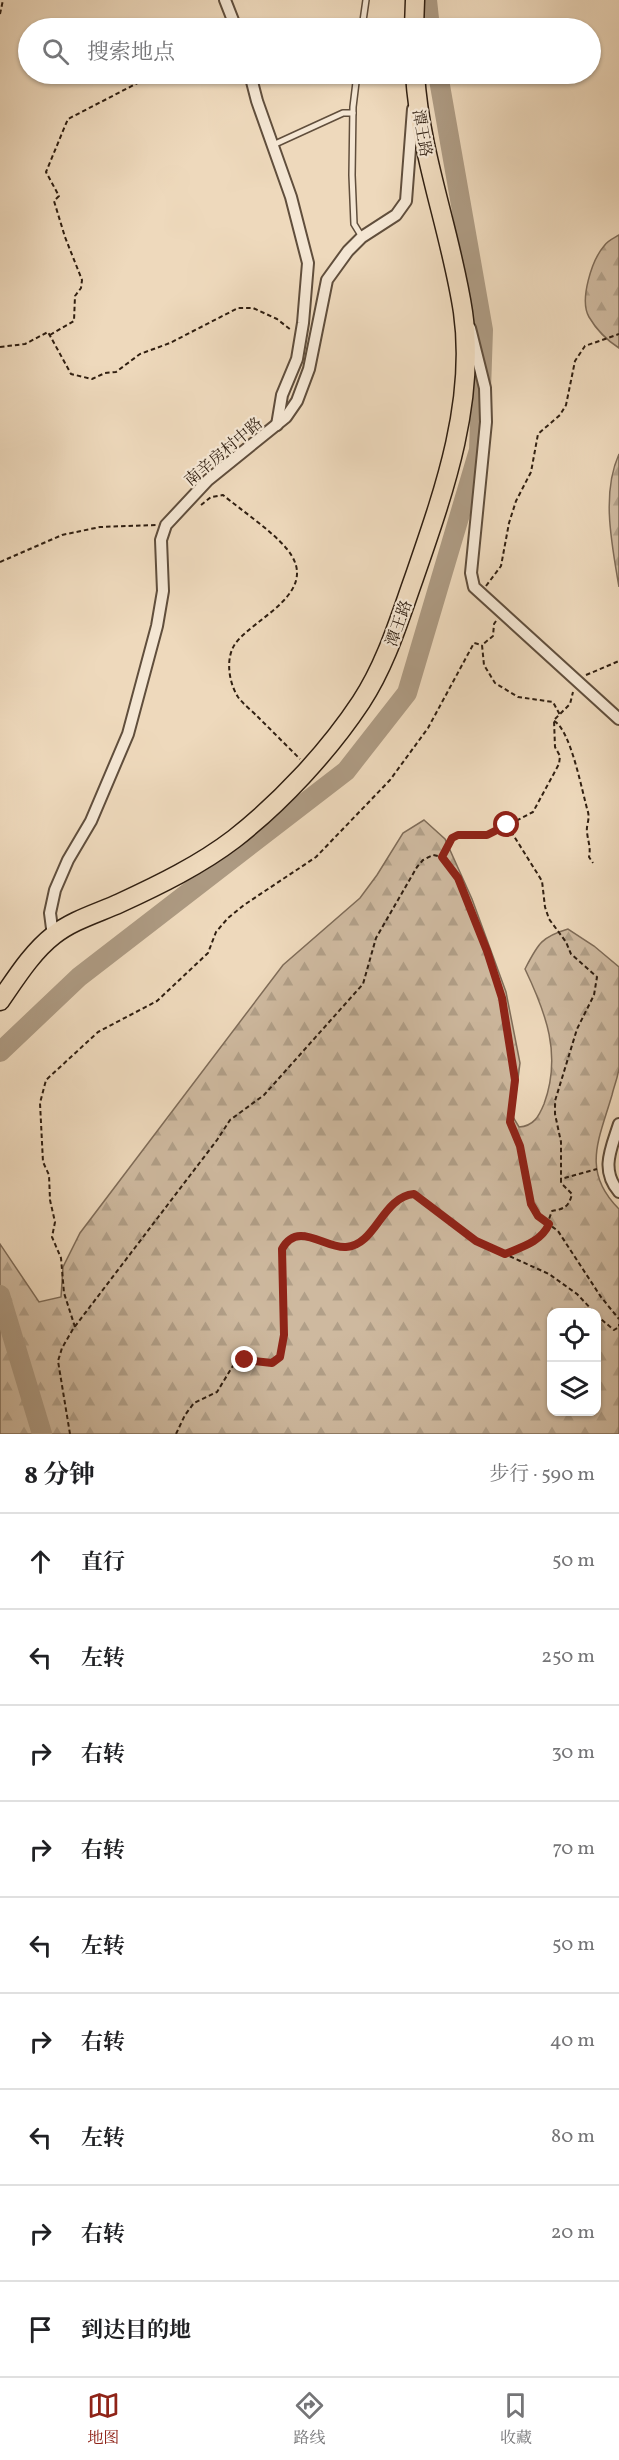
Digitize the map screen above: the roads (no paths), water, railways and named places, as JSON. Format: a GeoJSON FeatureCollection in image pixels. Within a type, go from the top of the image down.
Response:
{"type":"FeatureCollection","features":[{"type":"Feature","properties":{"kind":"highway"},"geometry":{"type":"LineString","coordinates":[[414,18],[415,0]]}},
{"type":"Feature","properties":{"kind":"highway","name":"潭王路"},"geometry":{"type":"LineString","coordinates":[[0,1000],[37,951],[53,936],[68,926],[123,902],[197,864],[232,841],[263,815],[309,767],[361,702],[389,648],[438,510],[463,405],[465,358],[463,314],[425,148],[416,84]]}},
{"type":"Feature","properties":{"kind":"street"},"geometry":{"type":"LineString","coordinates":[[227,1],[233,18]]}},
{"type":"Feature","properties":{"kind":"street"},"geometry":{"type":"LineString","coordinates":[[253,84],[291,197],[308,263],[297,359],[282,395],[277,425]]}},
{"type":"Feature","properties":{"kind":"street","name":"南辛房村中路"},"geometry":{"type":"LineString","coordinates":[[53,936],[50,913],[55,890],[68,860],[91,821],[128,734],[157,626],[163,591],[161,540],[165,525],[208,480],[277,425],[297,401],[309,369],[327,280],[336,266],[362,237],[396,215],[406,201],[414,84]]}},
{"type":"Feature","properties":{"kind":"street"},"geometry":{"type":"LineString","coordinates":[[456,280],[475,342],[485,388],[486,422],[482,483],[471,573],[474,587],[619,719]]}},
{"type":"Feature","properties":{"kind":"street"},"geometry":{"type":"LineString","coordinates":[[619,1124],[609,1158],[609,1178],[619,1192]]}},
{"type":"Feature","properties":{"kind":"lane"},"geometry":{"type":"LineString","coordinates":[[363,18],[366,0]]}},
{"type":"Feature","properties":{"kind":"lane"},"geometry":{"type":"LineString","coordinates":[[356,84],[352,174],[354,224],[362,237]]}},
{"type":"Feature","properties":{"kind":"lane"},"geometry":{"type":"LineString","coordinates":[[273,145],[343,113],[353,113]]}},
{"type":"Feature","properties":{"kind":"waterway"},"geometry":{"type":"LineString","coordinates":[[427,0],[429,18]]}},
{"type":"Feature","properties":{"kind":"waterway"},"geometry":{"type":"LineString","coordinates":[[0,1052],[79,977],[346,771],[407,693],[479,450],[483,330],[440,84]]}},
{"type":"Feature","properties":{"kind":"waterway"},"geometry":{"type":"LineString","coordinates":[[0,1295],[42,1434]]}}]}
